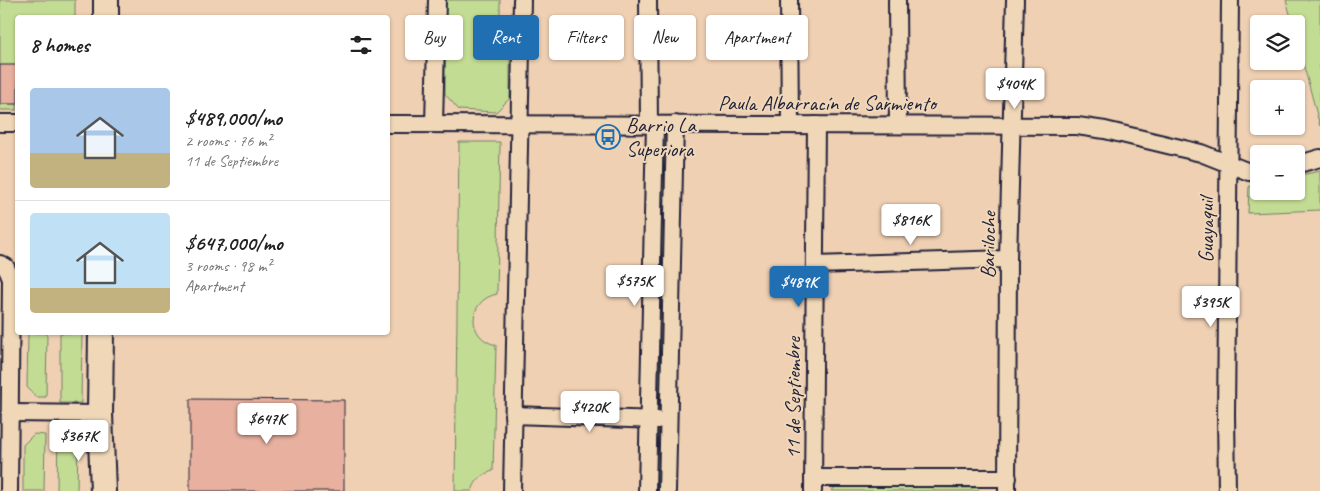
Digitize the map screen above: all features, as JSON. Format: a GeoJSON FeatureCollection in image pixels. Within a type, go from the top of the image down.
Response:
{"type":"FeatureCollection","features":[{"type":"Feature","properties":{"kind":"main road"},"geometry":{"type":"LineString","coordinates":[[106,0],[106,15]]}},
{"type":"Feature","properties":{"kind":"main road"},"geometry":{"type":"LineString","coordinates":[[97,491],[101,335]]}},
{"type":"Feature","properties":{"kind":"main road"},"geometry":{"type":"LineString","coordinates":[[100,425],[103,491]]}},
{"type":"Feature","properties":{"kind":"street"},"geometry":{"type":"LineString","coordinates":[[434,124],[437,0]]}},
{"type":"Feature","properties":{"kind":"street"},"geometry":{"type":"LineString","coordinates":[[512,491],[522,0]]}},
{"type":"Feature","properties":{"kind":"street"},"geometry":{"type":"LineString","coordinates":[[647,491],[652,124],[648,0]]}},
{"type":"Feature","properties":{"kind":"street"},"geometry":{"type":"LineString","coordinates":[[789,0],[790,125]]}},
{"type":"Feature","properties":{"kind":"street"},"geometry":{"type":"LineString","coordinates":[[897,0],[898,125]]}},
{"type":"Feature","properties":{"kind":"street","name":"Bariloche"},"geometry":{"type":"LineString","coordinates":[[1007,484],[1008,258],[1015,0]]}},
{"type":"Feature","properties":{"kind":"street","name":"Guayaquil"},"geometry":{"type":"LineString","coordinates":[[1227,491],[1227,164],[1230,0]]}},
{"type":"Feature","properties":{"kind":"street"},"geometry":{"type":"LineString","coordinates":[[0,123],[15,123]]}},
{"type":"Feature","properties":{"kind":"street","name":"Paula Albarracín de Sarmiento"},"geometry":{"type":"LineString","coordinates":[[390,124],[1077,126],[1105,130],[1201,153],[1250,172]]}},
{"type":"Feature","properties":{"kind":"street"},"geometry":{"type":"LineString","coordinates":[[667,491],[675,124]]}},
{"type":"Feature","properties":{"kind":"street","name":"11 de Septiembre"},"geometry":{"type":"LineString","coordinates":[[813,485],[816,125]]}},
{"type":"Feature","properties":{"kind":"street"},"geometry":{"type":"LineString","coordinates":[[1305,162],[1320,158]]}},
{"type":"Feature","properties":{"kind":"street"},"geometry":{"type":"LineString","coordinates":[[815,265],[1008,258]]}},
{"type":"Feature","properties":{"kind":"street"},"geometry":{"type":"LineString","coordinates":[[0,264],[6,267],[11,279],[9,491]]}},
{"type":"Feature","properties":{"kind":"street"},"geometry":{"type":"LineString","coordinates":[[10,413],[100,425]]}},
{"type":"Feature","properties":{"kind":"street"},"geometry":{"type":"LineString","coordinates":[[513,415],[669,420]]}},
{"type":"Feature","properties":{"kind":"street"},"geometry":{"type":"LineString","coordinates":[[813,485],[1007,484]]}},
{"type":"Feature","properties":{"kind":"green space"},"geometry":{"type":"Polygon","coordinates":[[[0,0],[75,0],[75,15],[15,15],[15,110],[0,110],[0,0]]]}},
{"type":"Feature","properties":{"kind":"green space"},"geometry":{"type":"Polygon","coordinates":[[[445,0],[500,0],[500,15],[473,15],[473,60],[510,60],[510,98],[496,112],[459,110],[445,94],[445,60],[463,60],[463,15],[445,15],[445,0]]]}},
{"type":"Feature","properties":{"kind":"green space"},"geometry":{"type":"Polygon","coordinates":[[[1286,0],[1320,0],[1320,126],[1305,70],[1305,15],[1290,15],[1286,0]]]}},
{"type":"Feature","properties":{"kind":"green space"},"geometry":{"type":"Polygon","coordinates":[[[459,142],[500,142],[497,294],[487,298],[480,304],[474,319],[479,335],[486,341],[496,345],[493,471],[480,478],[475,483],[472,491],[455,491],[459,142]]]}},
{"type":"Feature","properties":{"kind":"green space"},"geometry":{"type":"Polygon","coordinates":[[[660,154],[669,154],[663,406],[656,407],[660,154]]]}},
{"type":"Feature","properties":{"kind":"green space"},"geometry":{"type":"Polygon","coordinates":[[[1320,171],[1320,210],[1248,213],[1250,187],[1250,200],[1305,200],[1305,174],[1320,171]]]}},
{"type":"Feature","properties":{"kind":"green space"},"geometry":{"type":"Polygon","coordinates":[[[28,335],[47,335],[46,397],[36,397],[27,387],[28,335]]]}},
{"type":"Feature","properties":{"kind":"green space"},"geometry":{"type":"Polygon","coordinates":[[[60,335],[82,335],[81,403],[60,403],[60,335]]]}},
{"type":"Feature","properties":{"kind":"green space"},"geometry":{"type":"Polygon","coordinates":[[[654,426],[664,426],[663,491],[653,491],[654,426]]]}},
{"type":"Feature","properties":{"kind":"green space"},"geometry":{"type":"Polygon","coordinates":[[[58,432],[72,432],[78,438],[77,491],[57,491],[58,432]]]}},
{"type":"Feature","properties":{"kind":"green space"},"geometry":{"type":"Polygon","coordinates":[[[34,434],[45,435],[44,491],[23,491],[23,445],[34,434]]]}},
{"type":"Feature","properties":{"kind":"green space"},"geometry":{"type":"Polygon","coordinates":[[[836,487],[977,488],[980,491],[831,491],[836,487]]]}},
{"type":"Feature","properties":{"kind":"building"},"geometry":{"type":"Polygon","coordinates":[[[0,65],[15,65],[15,104],[0,104],[0,65]]]}},
{"type":"Feature","properties":{"kind":"building"},"geometry":{"type":"Polygon","coordinates":[[[190,399],[344,400],[344,491],[190,491],[190,399]]]}},
{"type":"Feature","properties":{"kind":"place","name":"Barrio La Superiora"},"geometry":{"type":"Point","coordinates":[608,137]}}]}
